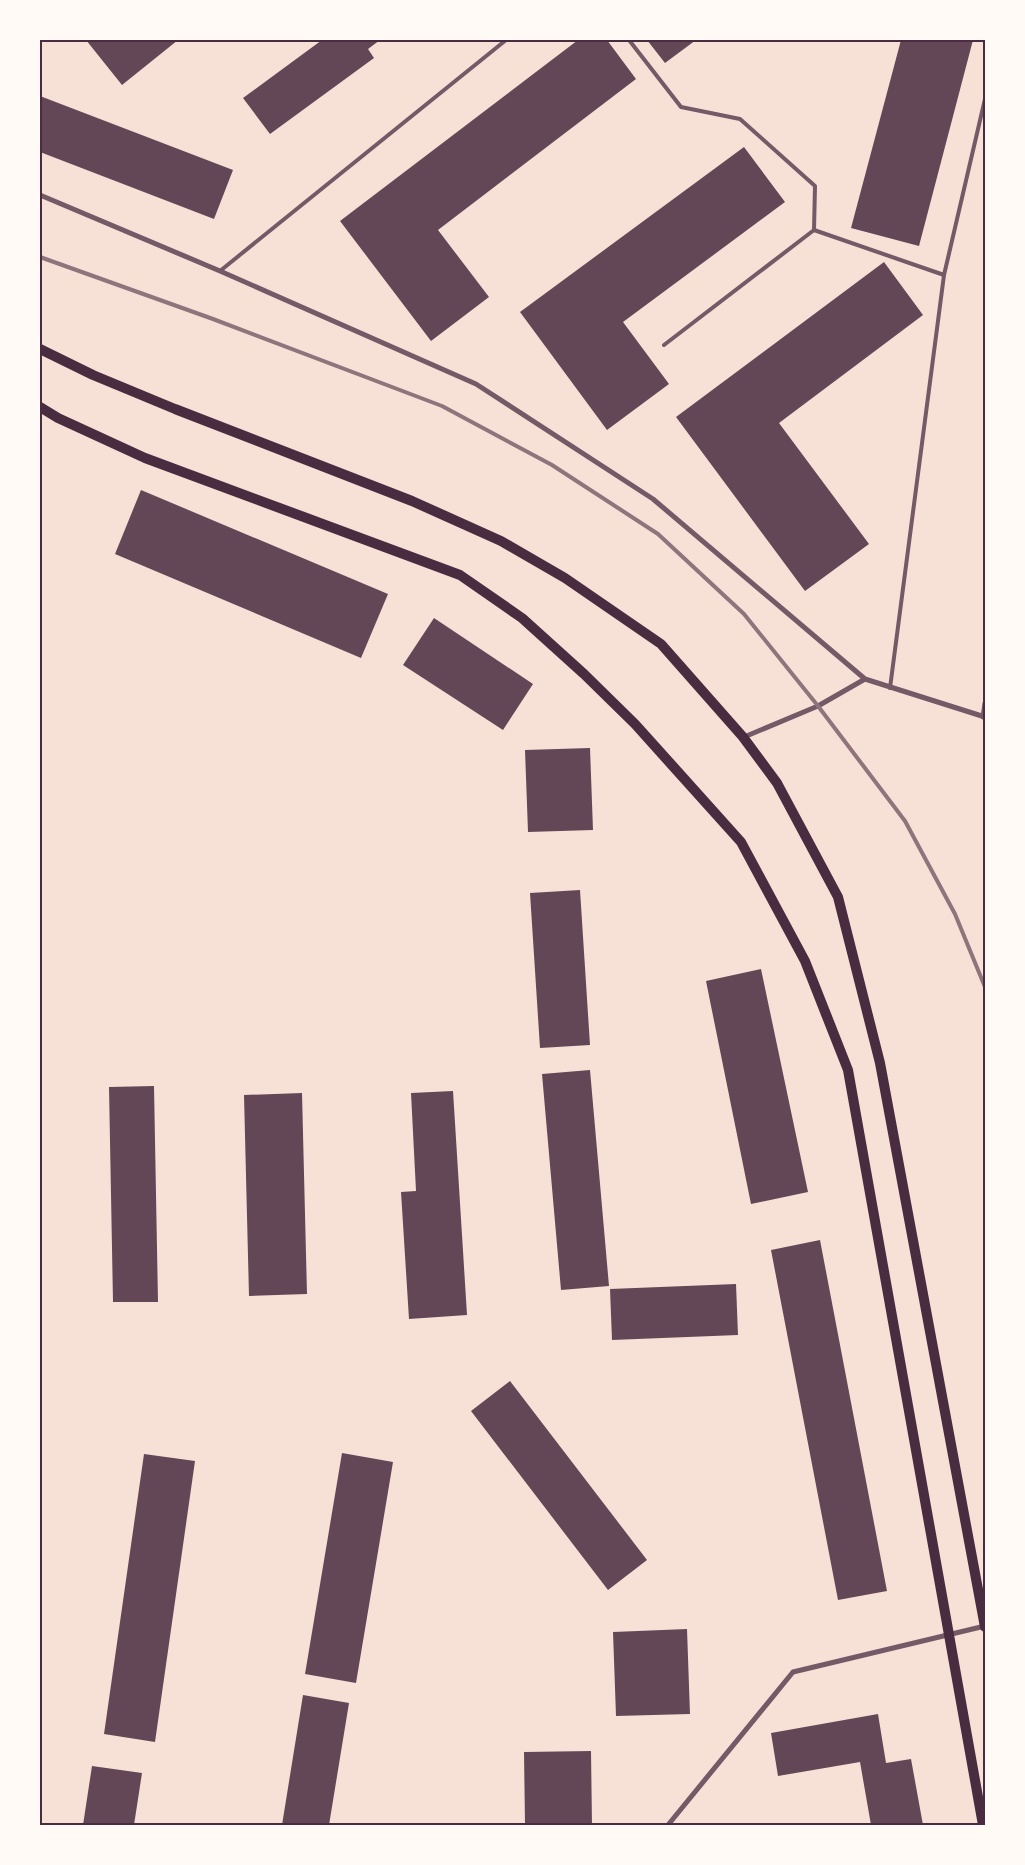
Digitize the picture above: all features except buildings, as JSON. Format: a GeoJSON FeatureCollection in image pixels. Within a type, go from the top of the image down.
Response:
{"type":"FeatureCollection","features":[{"type":"Feature","properties":{"kind":"main road"},"geometry":{"type":"LineString","coordinates":[[40,349],[93,375],[412,501],[500,541],[566,578],[661,644],[743,737],[777,783],[838,897],[880,1063],[985,1626]]}},
{"type":"Feature","properties":{"kind":"main road"},"geometry":{"type":"LineString","coordinates":[[40,408],[145,458],[460,575],[522,618],[584,674],[635,724],[741,842],[806,961],[848,1070],[983,1825]]}},
{"type":"Feature","properties":{"kind":"street"},"geometry":{"type":"LineString","coordinates":[[40,195],[220,271],[476,384],[653,499],[865,679],[984,718],[985,703]]}},
{"type":"Feature","properties":{"kind":"street"},"geometry":{"type":"LineString","coordinates":[[743,737],[818,706],[865,679]]}},
{"type":"Feature","properties":{"kind":"street"},"geometry":{"type":"LineString","coordinates":[[668,1825],[793,1672],[985,1626]]}},
{"type":"Feature","properties":{"kind":"lane"},"geometry":{"type":"LineString","coordinates":[[220,271],[506,40]]}},
{"type":"Feature","properties":{"kind":"lane"},"geometry":{"type":"LineString","coordinates":[[629,40],[681,107],[740,119],[815,186],[814,230]]}},
{"type":"Feature","properties":{"kind":"lane"},"geometry":{"type":"LineString","coordinates":[[890,688],[944,275],[985,99]]}},
{"type":"Feature","properties":{"kind":"lane"},"geometry":{"type":"LineString","coordinates":[[814,230],[944,275]]}},
{"type":"Feature","properties":{"kind":"lane"},"geometry":{"type":"LineString","coordinates":[[664,345],[814,230]]}},
{"type":"Feature","properties":{"kind":"railway"},"geometry":{"type":"LineString","coordinates":[[40,257],[213,319],[442,406],[552,465],[658,534],[744,614],[818,706],[905,821],[955,914],[985,987]]}}]}
